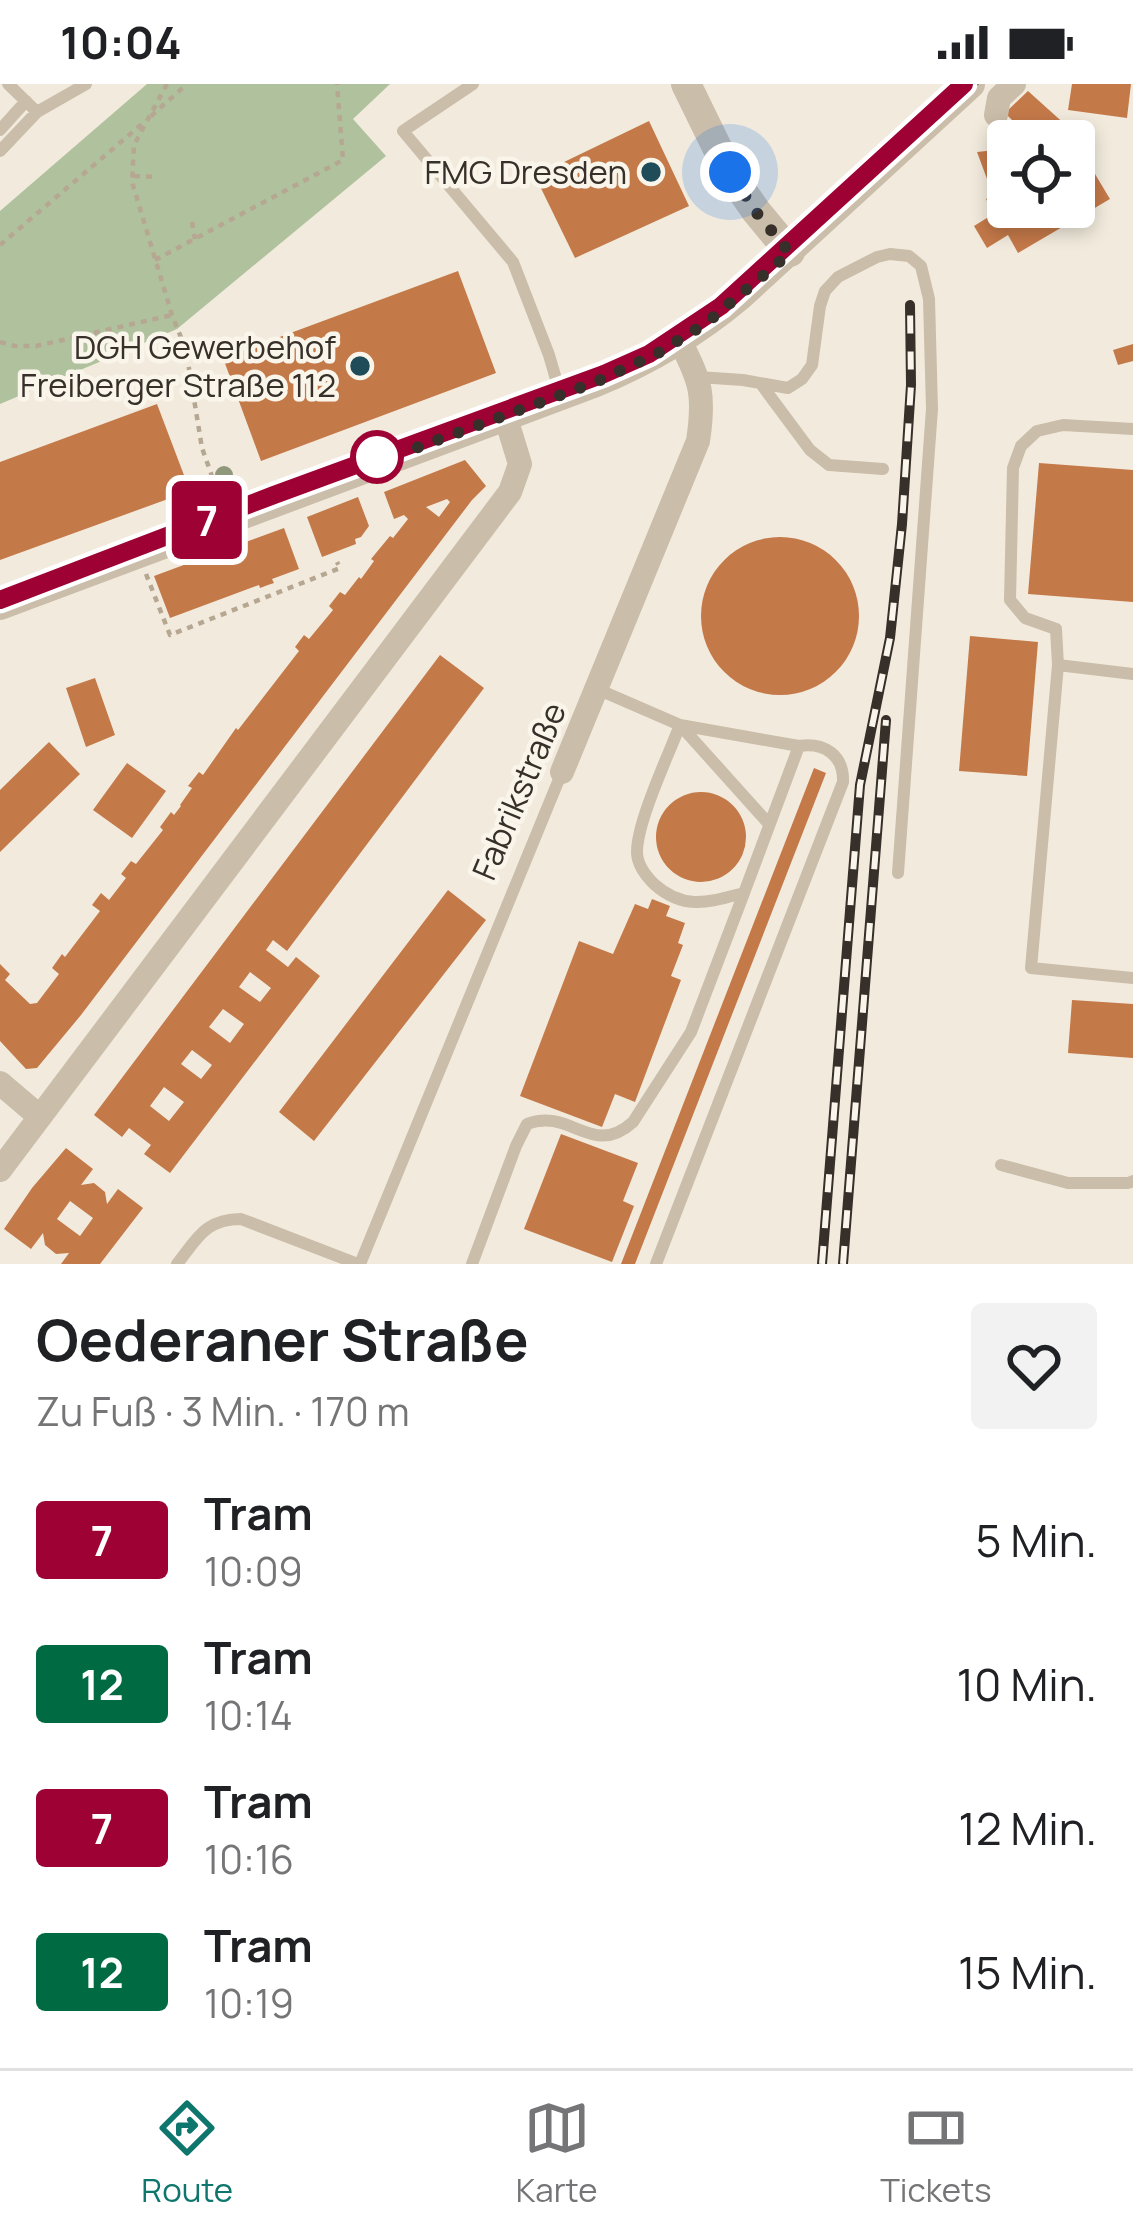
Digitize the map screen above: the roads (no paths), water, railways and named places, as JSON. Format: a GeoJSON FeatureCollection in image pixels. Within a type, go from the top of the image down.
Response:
{"type":"FeatureCollection","features":[{"type":"Feature","properties":{"kind":"street"},"geometry":{"type":"LineString","coordinates":[[686,84],[730,172],[790,253]]}},
{"type":"Feature","properties":{"kind":"street"},"geometry":{"type":"LineString","coordinates":[[0,605],[560,395],[629,368],[680,341],[790,253],[970,84]]}},
{"type":"Feature","properties":{"kind":"street"},"geometry":{"type":"LineString","coordinates":[[996,115],[999,98],[1014,84]]}},
{"type":"Feature","properties":{"kind":"street","name":"Fabrikstraße"},"geometry":{"type":"LineString","coordinates":[[562,772],[698,441],[703,409],[698,377],[680,341]]}},
{"type":"Feature","properties":{"kind":"street"},"geometry":{"type":"LineString","coordinates":[[0,1169],[510,492],[520,464],[505,415]]}},
{"type":"Feature","properties":{"kind":"street"},"geometry":{"type":"LineString","coordinates":[[0,1083],[40,1117]]}},
{"type":"Feature","properties":{"kind":"lane"},"geometry":{"type":"LineString","coordinates":[[8,84],[38,112]]}},
{"type":"Feature","properties":{"kind":"lane"},"geometry":{"type":"LineString","coordinates":[[0,151],[38,112],[86,84]]}},
{"type":"Feature","properties":{"kind":"lane"},"geometry":{"type":"LineString","coordinates":[[473,84],[403,130],[513,262],[560,395]]}},
{"type":"Feature","properties":{"kind":"lane"},"geometry":{"type":"LineString","coordinates":[[0,130],[26,101]]}},
{"type":"Feature","properties":{"kind":"lane"},"geometry":{"type":"LineString","coordinates":[[698,377],[788,388],[802,380],[812,365],[820,306],[825,291],[838,278],[890,254],[910,256],[921,266],[929,299],[932,409],[898,873]]}},
{"type":"Feature","properties":{"kind":"lane"},"geometry":{"type":"LineString","coordinates":[[761,384],[810,450],[829,465],[883,469]]}},
{"type":"Feature","properties":{"kind":"lane"},"geometry":{"type":"LineString","coordinates":[[1133,429],[1063,425],[1036,431],[1022,446],[1013,469],[1010,600],[1025,618],[1056,629],[1058,665],[1031,968],[1133,978]]}},
{"type":"Feature","properties":{"kind":"lane"},"geometry":{"type":"LineString","coordinates":[[1058,665],[1133,674]]}},
{"type":"Feature","properties":{"kind":"lane"},"geometry":{"type":"LineString","coordinates":[[597,688],[680,725],[799,746],[813,744],[832,752],[844,767],[843,782],[656,1264]]}},
{"type":"Feature","properties":{"kind":"lane"},"geometry":{"type":"LineString","coordinates":[[680,725],[770,824]]}},
{"type":"Feature","properties":{"kind":"lane"},"geometry":{"type":"LineString","coordinates":[[680,725],[640,832],[637,857],[648,879],[669,897],[700,904],[744,893]]}},
{"type":"Feature","properties":{"kind":"lane"},"geometry":{"type":"LineString","coordinates":[[472,1264],[527,1124],[550,1118],[595,1136],[622,1133],[634,1122],[691,1032],[799,746]]}},
{"type":"Feature","properties":{"kind":"lane","name":"Fabrikstraße"},"geometry":{"type":"LineString","coordinates":[[359,1264],[562,772]]}},
{"type":"Feature","properties":{"kind":"lane"},"geometry":{"type":"LineString","coordinates":[[1001,1165],[1067,1184],[1133,1181]]}},
{"type":"Feature","properties":{"kind":"lane"},"geometry":{"type":"LineString","coordinates":[[177,1264],[207,1226],[226,1219],[241,1220],[325,1258],[359,1264]]}},
{"type":"Feature","properties":{"kind":"tram line","name":"7"},"geometry":{"type":"LineString","coordinates":[[0,600],[649,354],[721,306],[964,84]]}},
{"type":"Feature","properties":{"kind":"tram line"},"geometry":{"type":"LineString","coordinates":[[0,610],[646,365],[703,332],[752,293],[977,84]]}},
{"type":"Feature","properties":{"kind":"railway"},"geometry":{"type":"LineString","coordinates":[[822,1264],[860,785],[890,638],[902,524],[911,385],[910,305]]}},
{"type":"Feature","properties":{"kind":"railway"},"geometry":{"type":"LineString","coordinates":[[843,1264],[886,720]]}},
{"type":"Feature","properties":{"kind":"place","name":"FMG Dresden"},"geometry":{"type":"Point","coordinates":[651,172]}},
{"type":"Feature","properties":{"kind":"place","name":"DGH Gewerbehof Freiberger Straße 112"},"geometry":{"type":"Point","coordinates":[360,366]}}]}
